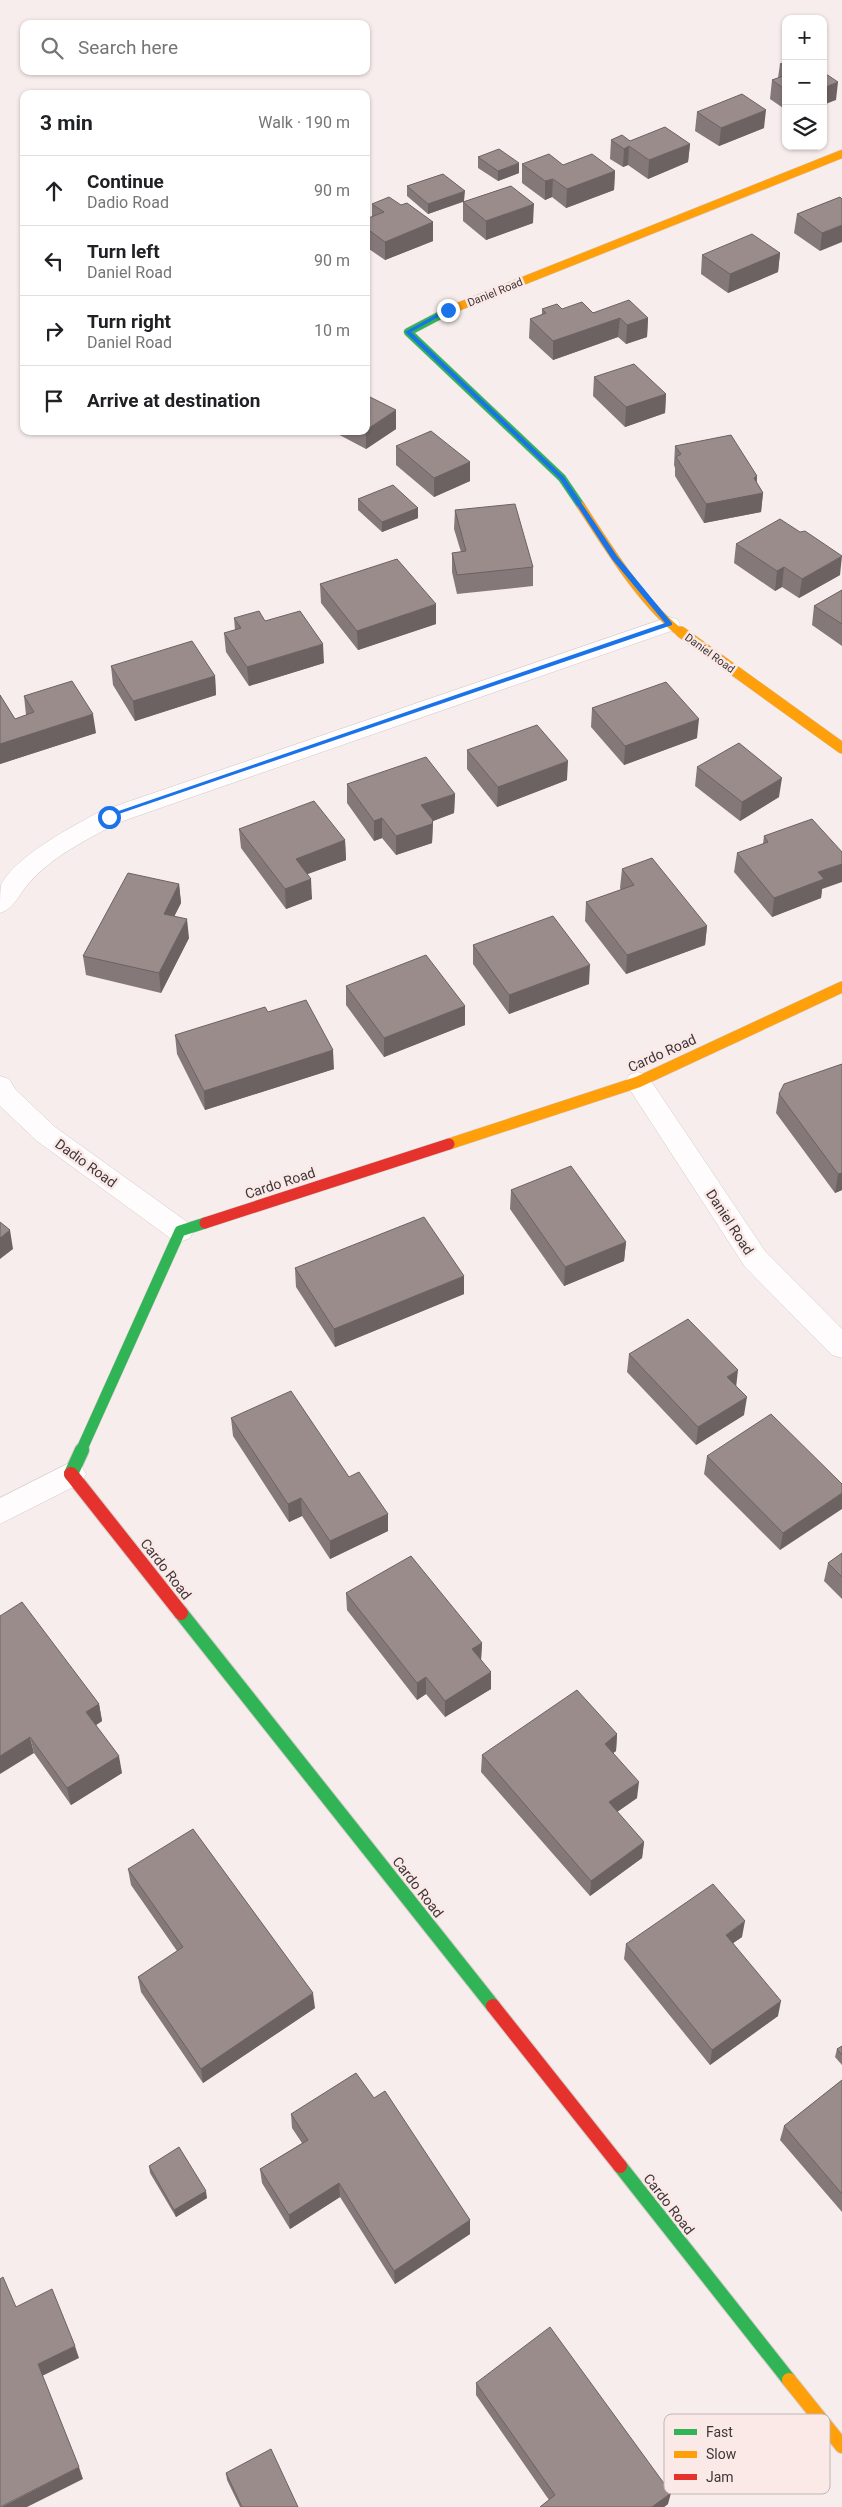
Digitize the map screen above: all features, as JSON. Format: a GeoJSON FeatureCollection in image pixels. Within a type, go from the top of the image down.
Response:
{"type":"FeatureCollection","features":[{"type":"Feature","properties":{"kind":"street","name":"Daniel Road"},"geometry":{"type":"LineString","coordinates":[[842,154],[448,310],[408,332],[562,478],[614,557],[670,624],[842,748]]}},
{"type":"Feature","properties":{"kind":"street"},"geometry":{"type":"LineString","coordinates":[[0,904],[21,876],[61,843],[109,817],[670,624]]}},
{"type":"Feature","properties":{"kind":"street","name":"Cardo Road"},"geometry":{"type":"LineString","coordinates":[[180,1231],[638,1082],[842,987]]}},
{"type":"Feature","properties":{"kind":"street","name":"Daniel Road"},"geometry":{"type":"LineString","coordinates":[[638,1082],[755,1259],[842,1347]]}},
{"type":"Feature","properties":{"kind":"street","name":"Dadio Road"},"geometry":{"type":"LineString","coordinates":[[0,1086],[6,1096],[46,1134],[180,1231]]}},
{"type":"Feature","properties":{"kind":"street"},"geometry":{"type":"LineString","coordinates":[[0,1512],[71,1474],[180,1231]]}},
{"type":"Feature","properties":{"kind":"street","name":"Cardo Road"},"geometry":{"type":"LineString","coordinates":[[71,1474],[817,2414]]}},
{"type":"Feature","properties":{"kind":"street","name":"Cardo Road"},"geometry":{"type":"LineString","coordinates":[[830,2431],[842,2446]]}},
{"type":"Feature","properties":{"kind":"building"},"geometry":{"type":"Polygon","coordinates":[[[827,75],[838,82],[827,86],[827,75]]]}},
{"type":"Feature","properties":{"kind":"building"},"geometry":{"type":"Polygon","coordinates":[[[782,76],[782,87],[772,80],[782,76]]]}},
{"type":"Feature","properties":{"kind":"building"},"geometry":{"type":"Polygon","coordinates":[[[742,94],[766,110],[721,128],[697,112],[742,94]]]}},
{"type":"Feature","properties":{"kind":"building"},"geometry":{"type":"Polygon","coordinates":[[[665,127],[690,144],[649,160],[629,146],[624,149],[611,140],[622,135],[630,141],[665,127]]]}},
{"type":"Feature","properties":{"kind":"building"},"geometry":{"type":"Polygon","coordinates":[[[499,149],[519,163],[498,171],[478,157],[499,149]]]}},
{"type":"Feature","properties":{"kind":"building"},"geometry":{"type":"Polygon","coordinates":[[[549,154],[563,165],[592,154],[615,171],[567,189],[553,179],[545,181],[522,164],[549,154]]]}},
{"type":"Feature","properties":{"kind":"building"},"geometry":{"type":"Polygon","coordinates":[[[443,174],[465,191],[428,204],[407,186],[443,174]]]}},
{"type":"Feature","properties":{"kind":"building"},"geometry":{"type":"Polygon","coordinates":[[[511,186],[534,204],[486,221],[463,202],[511,186]]]}},
{"type":"Feature","properties":{"kind":"building"},"geometry":{"type":"Polygon","coordinates":[[[389,197],[401,205],[407,203],[433,222],[385,242],[370,231],[370,217],[384,212],[372,204],[389,197]]]}},
{"type":"Feature","properties":{"kind":"building"},"geometry":{"type":"Polygon","coordinates":[[[840,197],[842,199],[842,225],[822,233],[797,214],[840,197]]]}},
{"type":"Feature","properties":{"kind":"building"},"geometry":{"type":"Polygon","coordinates":[[[752,234],[780,253],[730,274],[702,255],[752,234]]]}},
{"type":"Feature","properties":{"kind":"building"},"geometry":{"type":"Polygon","coordinates":[[[629,300],[648,318],[627,325],[620,318],[553,341],[530,319],[546,313],[542,309],[557,304],[562,309],[582,302],[593,313],[629,300]]]}},
{"type":"Feature","properties":{"kind":"building"},"geometry":{"type":"Polygon","coordinates":[[[634,364],[666,394],[626,407],[594,377],[634,364]]]}},
{"type":"Feature","properties":{"kind":"building"},"geometry":{"type":"Polygon","coordinates":[[[370,397],[396,410],[370,427],[370,397]]]}},
{"type":"Feature","properties":{"kind":"building"},"geometry":{"type":"Polygon","coordinates":[[[431,431],[470,462],[434,478],[396,446],[431,431]]]}},
{"type":"Feature","properties":{"kind":"building"},"geometry":{"type":"Polygon","coordinates":[[[731,435],[757,476],[754,478],[763,493],[706,504],[676,457],[681,454],[675,446],[731,435]]]}},
{"type":"Feature","properties":{"kind":"building"},"geometry":{"type":"Polygon","coordinates":[[[393,485],[418,508],[382,522],[358,499],[393,485]]]}},
{"type":"Feature","properties":{"kind":"building"},"geometry":{"type":"Polygon","coordinates":[[[515,504],[533,567],[457,575],[452,553],[466,551],[455,510],[515,504]]]}},
{"type":"Feature","properties":{"kind":"building"},"geometry":{"type":"Polygon","coordinates":[[[780,519],[800,532],[805,531],[842,556],[802,579],[784,567],[777,571],[736,544],[780,519]]]}},
{"type":"Feature","properties":{"kind":"building"},"geometry":{"type":"Polygon","coordinates":[[[397,559],[436,604],[357,631],[320,584],[397,559]]]}},
{"type":"Feature","properties":{"kind":"building"},"geometry":{"type":"Polygon","coordinates":[[[842,590],[842,624],[814,606],[842,590]]]}},
{"type":"Feature","properties":{"kind":"building"},"geometry":{"type":"Polygon","coordinates":[[[259,611],[265,621],[300,611],[323,644],[247,667],[224,633],[241,628],[234,618],[259,611]]]}},
{"type":"Feature","properties":{"kind":"building"},"geometry":{"type":"Polygon","coordinates":[[[192,641],[215,676],[133,701],[111,666],[192,641]]]}},
{"type":"Feature","properties":{"kind":"building"},"geometry":{"type":"Polygon","coordinates":[[[72,681],[93,714],[0,744],[0,695],[15,719],[34,712],[24,696],[72,681]]]}},
{"type":"Feature","properties":{"kind":"building"},"geometry":{"type":"Polygon","coordinates":[[[666,682],[699,719],[625,746],[592,708],[666,682]]]}},
{"type":"Feature","properties":{"kind":"building"},"geometry":{"type":"Polygon","coordinates":[[[537,725],[568,761],[498,787],[467,750],[537,725]]]}},
{"type":"Feature","properties":{"kind":"building"},"geometry":{"type":"Polygon","coordinates":[[[739,743],[782,778],[742,802],[697,767],[739,743]]]}},
{"type":"Feature","properties":{"kind":"building"},"geometry":{"type":"Polygon","coordinates":[[[426,757],[455,794],[421,805],[433,820],[432,824],[396,836],[382,818],[374,821],[347,784],[426,757]]]}},
{"type":"Feature","properties":{"kind":"building"},"geometry":{"type":"Polygon","coordinates":[[[314,801],[345,840],[296,859],[311,879],[285,889],[239,829],[314,801]]]}},
{"type":"Feature","properties":{"kind":"building"},"geometry":{"type":"Polygon","coordinates":[[[812,819],[842,852],[842,864],[818,872],[824,879],[774,898],[737,853],[768,842],[764,836],[812,819]]]}},
{"type":"Feature","properties":{"kind":"building"},"geometry":{"type":"Polygon","coordinates":[[[652,858],[707,926],[627,955],[586,902],[634,885],[622,869],[652,858]]]}},
{"type":"Feature","properties":{"kind":"building"},"geometry":{"type":"Polygon","coordinates":[[[128,873],[179,884],[164,914],[187,919],[159,973],[83,956],[128,873]]]}},
{"type":"Feature","properties":{"kind":"building"},"geometry":{"type":"Polygon","coordinates":[[[553,916],[590,965],[509,995],[473,945],[553,916]]]}},
{"type":"Feature","properties":{"kind":"building"},"geometry":{"type":"Polygon","coordinates":[[[426,955],[465,1006],[384,1038],[346,986],[426,955]]]}},
{"type":"Feature","properties":{"kind":"building"},"geometry":{"type":"Polygon","coordinates":[[[306,1000],[333,1050],[204,1091],[175,1035],[265,1007],[268,1012],[306,1000]]]}},
{"type":"Feature","properties":{"kind":"building"},"geometry":{"type":"Polygon","coordinates":[[[842,1064],[842,1173],[838,1174],[779,1094],[784,1084],[842,1064]]]}},
{"type":"Feature","properties":{"kind":"building"},"geometry":{"type":"Polygon","coordinates":[[[571,1166],[626,1242],[565,1267],[511,1190],[571,1166]]]}},
{"type":"Feature","properties":{"kind":"building"},"geometry":{"type":"Polygon","coordinates":[[[424,1217],[464,1276],[334,1329],[295,1268],[424,1217]]]}},
{"type":"Feature","properties":{"kind":"building"},"geometry":{"type":"Polygon","coordinates":[[[0,1222],[10,1230],[0,1238],[0,1222]]]}},
{"type":"Feature","properties":{"kind":"building"},"geometry":{"type":"Polygon","coordinates":[[[688,1319],[738,1370],[727,1377],[747,1397],[698,1427],[629,1354],[688,1319]]]}},
{"type":"Feature","properties":{"kind":"building"},"geometry":{"type":"Polygon","coordinates":[[[291,1391],[349,1477],[359,1472],[388,1514],[330,1541],[301,1498],[288,1504],[231,1418],[291,1391]]]}},
{"type":"Feature","properties":{"kind":"building"},"geometry":{"type":"Polygon","coordinates":[[[771,1414],[842,1484],[842,1493],[783,1533],[707,1456],[771,1414]]]}},
{"type":"Feature","properties":{"kind":"building"},"geometry":{"type":"Polygon","coordinates":[[[842,1553],[842,1577],[828,1563],[842,1553]]]}},
{"type":"Feature","properties":{"kind":"building"},"geometry":{"type":"Polygon","coordinates":[[[411,1556],[482,1643],[472,1649],[491,1672],[445,1701],[426,1677],[417,1683],[346,1593],[411,1556]]]}},
{"type":"Feature","properties":{"kind":"building"},"geometry":{"type":"Polygon","coordinates":[[[22,1602],[99,1704],[86,1712],[119,1756],[67,1788],[30,1737],[0,1756],[0,1616],[22,1602]]]}},
{"type":"Feature","properties":{"kind":"building"},"geometry":{"type":"Polygon","coordinates":[[[577,1690],[617,1734],[605,1744],[639,1782],[609,1802],[644,1842],[591,1881],[482,1755],[577,1690]]]}},
{"type":"Feature","properties":{"kind":"building"},"geometry":{"type":"Polygon","coordinates":[[[193,1829],[313,1993],[201,2069],[138,1977],[183,1947],[128,1869],[193,1829]]]}},
{"type":"Feature","properties":{"kind":"building"},"geometry":{"type":"Polygon","coordinates":[[[713,1884],[745,1921],[726,1935],[781,2001],[712,2050],[626,1944],[713,1884]]]}},
{"type":"Feature","properties":{"kind":"building"},"geometry":{"type":"Polygon","coordinates":[[[842,2046],[842,2055],[837,2049],[842,2046]]]}},
{"type":"Feature","properties":{"kind":"building"},"geometry":{"type":"Polygon","coordinates":[[[356,2073],[374,2098],[385,2091],[470,2220],[394,2271],[339,2183],[289,2215],[260,2169],[308,2140],[291,2114],[356,2073]]]}},
{"type":"Feature","properties":{"kind":"building"},"geometry":{"type":"Polygon","coordinates":[[[842,2080],[842,2194],[784,2126],[842,2080]]]}},
{"type":"Feature","properties":{"kind":"building"},"geometry":{"type":"Polygon","coordinates":[[[179,2147],[206,2191],[174,2210],[149,2166],[179,2147]]]}},
{"type":"Feature","properties":{"kind":"building"},"geometry":{"type":"Polygon","coordinates":[[[3,2277],[16,2307],[52,2289],[75,2346],[38,2364],[79,2467],[0,2507],[0,2279],[3,2277]]]}},
{"type":"Feature","properties":{"kind":"building"},"geometry":{"type":"Polygon","coordinates":[[[550,2327],[664,2483],[664,2494],[670,2494],[652,2507],[540,2507],[555,2495],[476,2383],[550,2327]]]}},
{"type":"Feature","properties":{"kind":"building"},"geometry":{"type":"Polygon","coordinates":[[[271,2449],[298,2507],[242,2507],[226,2473],[271,2449]]]}},
{"type":"Feature","properties":{"kind":"traffic: fast"},"geometry":{"type":"LineString","coordinates":[[450,310],[408,332],[562,478],[581,506]]}},
{"type":"Feature","properties":{"kind":"traffic: fast"},"geometry":{"type":"LineString","coordinates":[[71,1474],[180,1231],[205,1223]]}},
{"type":"Feature","properties":{"kind":"traffic: fast"},"geometry":{"type":"LineString","coordinates":[[181,1613],[493,2006]]}},
{"type":"Feature","properties":{"kind":"traffic: fast"},"geometry":{"type":"LineString","coordinates":[[620,2166],[789,2380]]}},
{"type":"Feature","properties":{"kind":"traffic: slow"},"geometry":{"type":"LineString","coordinates":[[450,310],[842,154]]}},
{"type":"Feature","properties":{"kind":"traffic: slow"},"geometry":{"type":"LineString","coordinates":[[581,506],[614,557],[669,624],[842,748]]}},
{"type":"Feature","properties":{"kind":"traffic: slow"},"geometry":{"type":"LineString","coordinates":[[449,1144],[638,1082],[842,987]]}},
{"type":"Feature","properties":{"kind":"traffic: slow"},"geometry":{"type":"LineString","coordinates":[[789,2380],[816,2414]]}},
{"type":"Feature","properties":{"kind":"traffic: slow"},"geometry":{"type":"LineString","coordinates":[[830,2431],[842,2446]]}},
{"type":"Feature","properties":{"kind":"traffic: jam"},"geometry":{"type":"LineString","coordinates":[[205,1223],[449,1144]]}},
{"type":"Feature","properties":{"kind":"traffic: jam"},"geometry":{"type":"LineString","coordinates":[[71,1474],[181,1613]]}},
{"type":"Feature","properties":{"kind":"traffic: jam"},"geometry":{"type":"LineString","coordinates":[[493,2006],[620,2166]]}},
{"type":"Feature","properties":{"kind":"route"},"geometry":{"type":"LineString","coordinates":[[109,817],[670,624],[614,557],[562,478],[430,355],[408,332],[448,310]]}}]}
